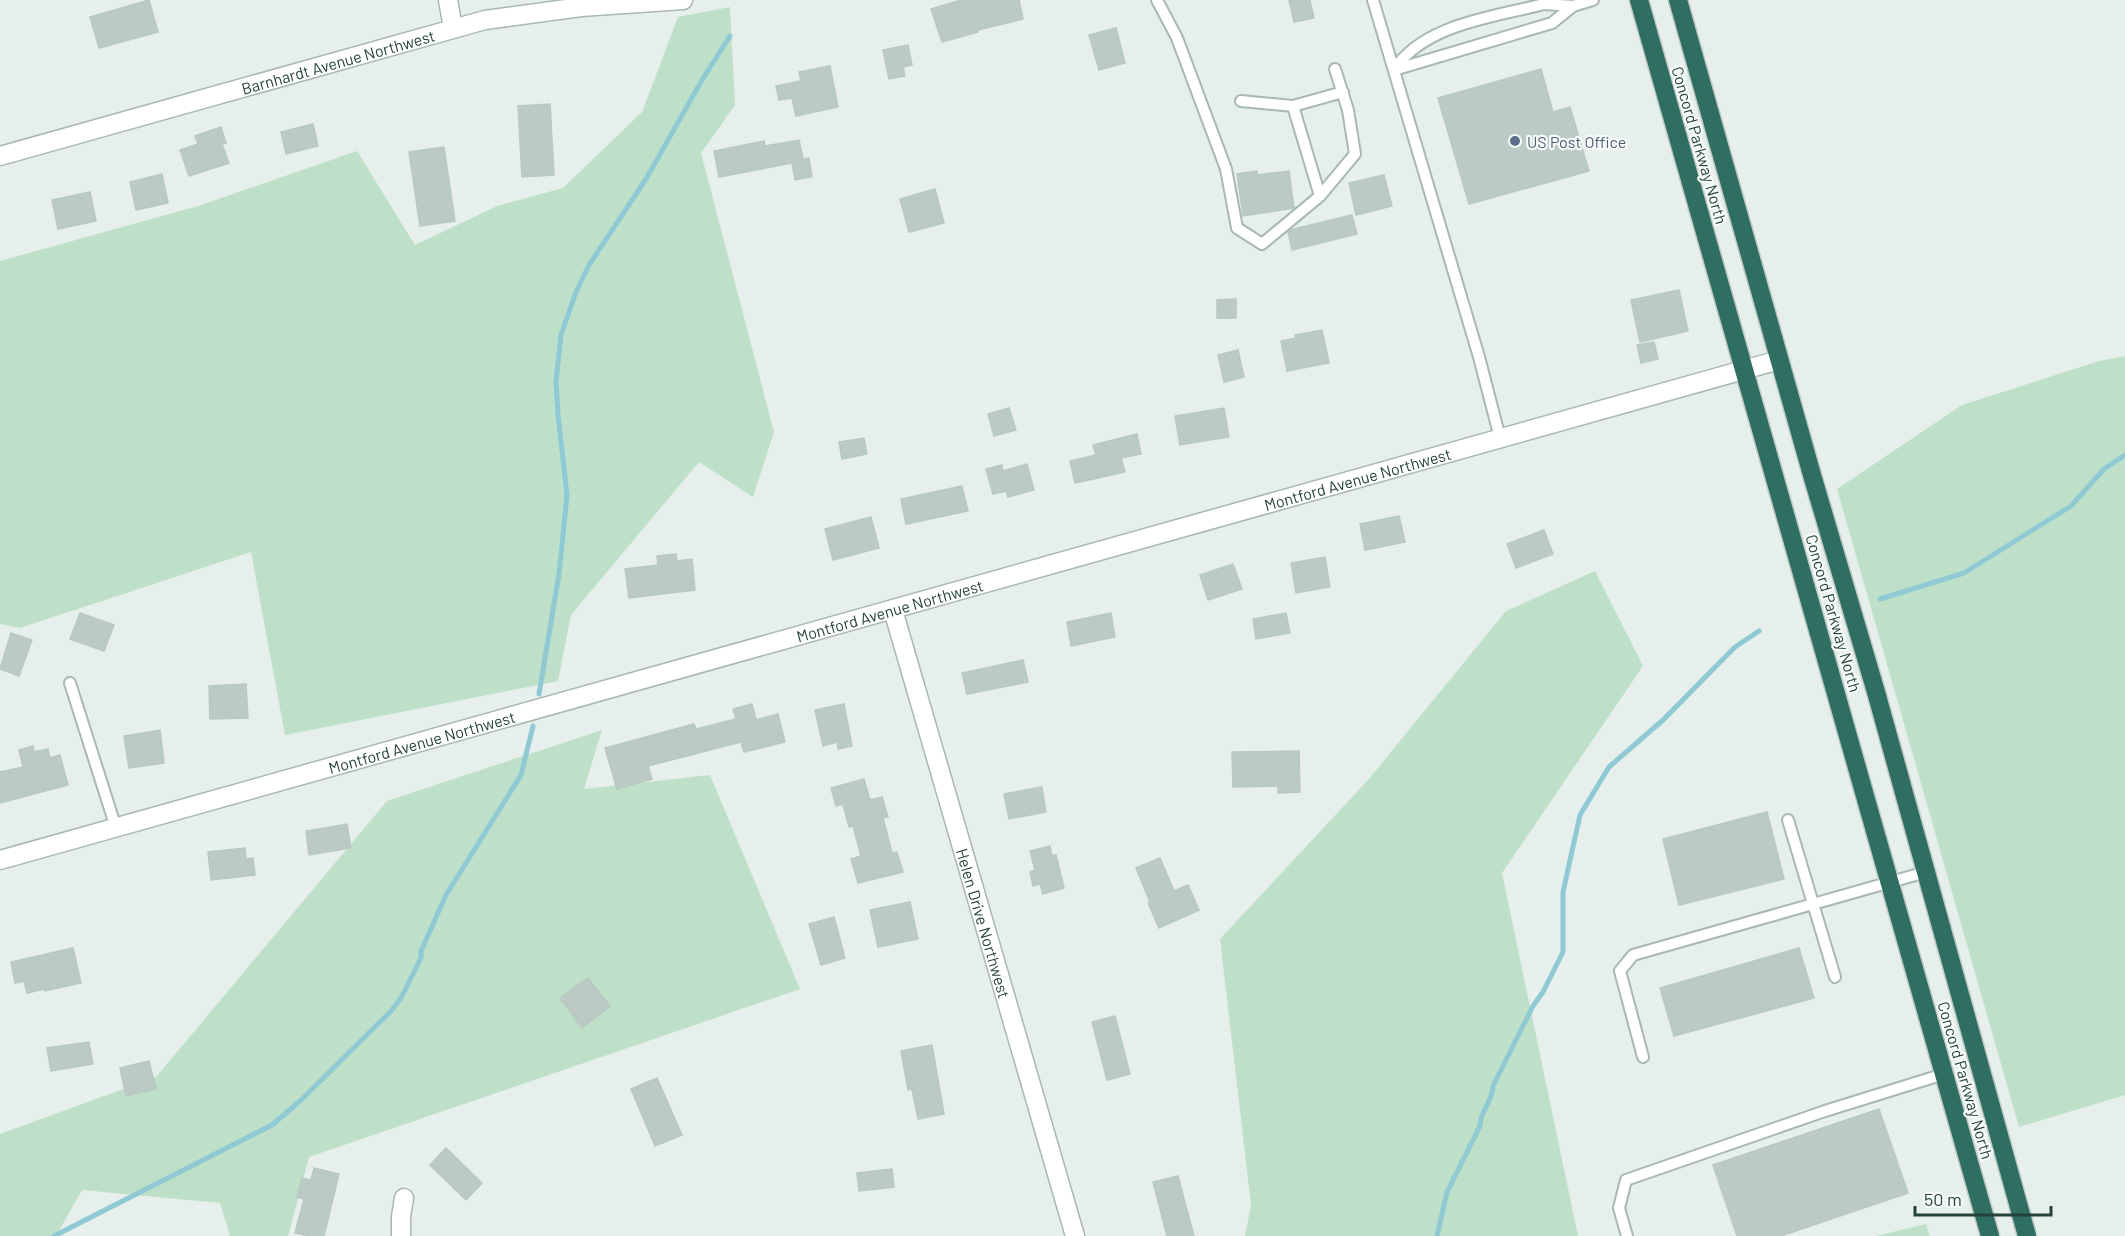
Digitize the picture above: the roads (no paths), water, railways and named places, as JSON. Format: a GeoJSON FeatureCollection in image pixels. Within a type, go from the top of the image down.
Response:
{"type":"FeatureCollection","features":[{"type":"Feature","properties":{"kind":"highway","name":"Concord Parkway North"},"geometry":{"type":"LineString","coordinates":[[1639,0],[1990,1236]]}},
{"type":"Feature","properties":{"kind":"highway","name":"Concord Parkway North"},"geometry":{"type":"LineString","coordinates":[[1678,0],[2027,1236]]}},
{"type":"Feature","properties":{"kind":"street"},"geometry":{"type":"LineString","coordinates":[[448,0],[453,28]]}},
{"type":"Feature","properties":{"kind":"street","name":"Barnhardt Avenue Northwest"},"geometry":{"type":"LineString","coordinates":[[0,156],[485,20],[581,7],[683,0]]}},
{"type":"Feature","properties":{"kind":"street","name":"Montford Avenue Northwest"},"geometry":{"type":"LineString","coordinates":[[0,860],[1779,360]]}},
{"type":"Feature","properties":{"kind":"street","name":"Helen Drive Northwest"},"geometry":{"type":"LineString","coordinates":[[893,610],[1076,1236]]}},
{"type":"Feature","properties":{"kind":"street"},"geometry":{"type":"LineString","coordinates":[[401,1236],[404,1198]]}},
{"type":"Feature","properties":{"kind":"lane"},"geometry":{"type":"LineString","coordinates":[[1157,0],[1177,38],[1226,170],[1237,228],[1262,244],[1320,196],[1355,154],[1348,110],[1335,69]]}},
{"type":"Feature","properties":{"kind":"lane"},"geometry":{"type":"LineString","coordinates":[[1373,0],[1479,357],[1500,438]]}},
{"type":"Feature","properties":{"kind":"lane"},"geometry":{"type":"LineString","coordinates":[[1394,70],[1401,59],[1415,47],[1448,29],[1544,4],[1573,6],[1593,0]]}},
{"type":"Feature","properties":{"kind":"lane"},"geometry":{"type":"LineString","coordinates":[[1394,70],[1552,23],[1573,6]]}},
{"type":"Feature","properties":{"kind":"lane"},"geometry":{"type":"LineString","coordinates":[[1241,101],[1293,106],[1342,92]]}},
{"type":"Feature","properties":{"kind":"lane"},"geometry":{"type":"LineString","coordinates":[[1293,106],[1320,196]]}},
{"type":"Feature","properties":{"kind":"lane"},"geometry":{"type":"LineString","coordinates":[[70,682],[116,828]]}},
{"type":"Feature","properties":{"kind":"lane"},"geometry":{"type":"LineString","coordinates":[[1788,820],[1835,977]]}},
{"type":"Feature","properties":{"kind":"lane"},"geometry":{"type":"LineString","coordinates":[[1643,1057],[1620,971],[1633,955],[1926,872]]}},
{"type":"Feature","properties":{"kind":"lane"},"geometry":{"type":"LineString","coordinates":[[1627,1236],[1619,1208],[1626,1180],[1825,1111],[1944,1074]]}},
{"type":"Feature","properties":{"kind":"waterway"},"geometry":{"type":"LineString","coordinates":[[539,694],[559,574],[567,495],[556,382],[561,335],[576,292],[589,265],[646,179],[702,80],[730,36]]}},
{"type":"Feature","properties":{"kind":"waterway"},"geometry":{"type":"LineString","coordinates":[[1880,599],[1964,573],[2071,506],[2104,469],[2125,455]]}},
{"type":"Feature","properties":{"kind":"waterway"},"geometry":{"type":"LineString","coordinates":[[1437,1236],[1447,1192],[1480,1126],[1493,1086],[1563,952],[1563,892],[1580,815],[1609,767],[1663,720],[1735,647],[1759,631]]}},
{"type":"Feature","properties":{"kind":"waterway"},"geometry":{"type":"LineString","coordinates":[[54,1236],[272,1125],[300,1101],[391,1011],[401,998],[421,958],[421,951],[446,895],[521,775],[533,726]]}},
{"type":"Feature","properties":{"kind":"place","name":"US Post Office"},"geometry":{"type":"Point","coordinates":[1515,141]}}]}
